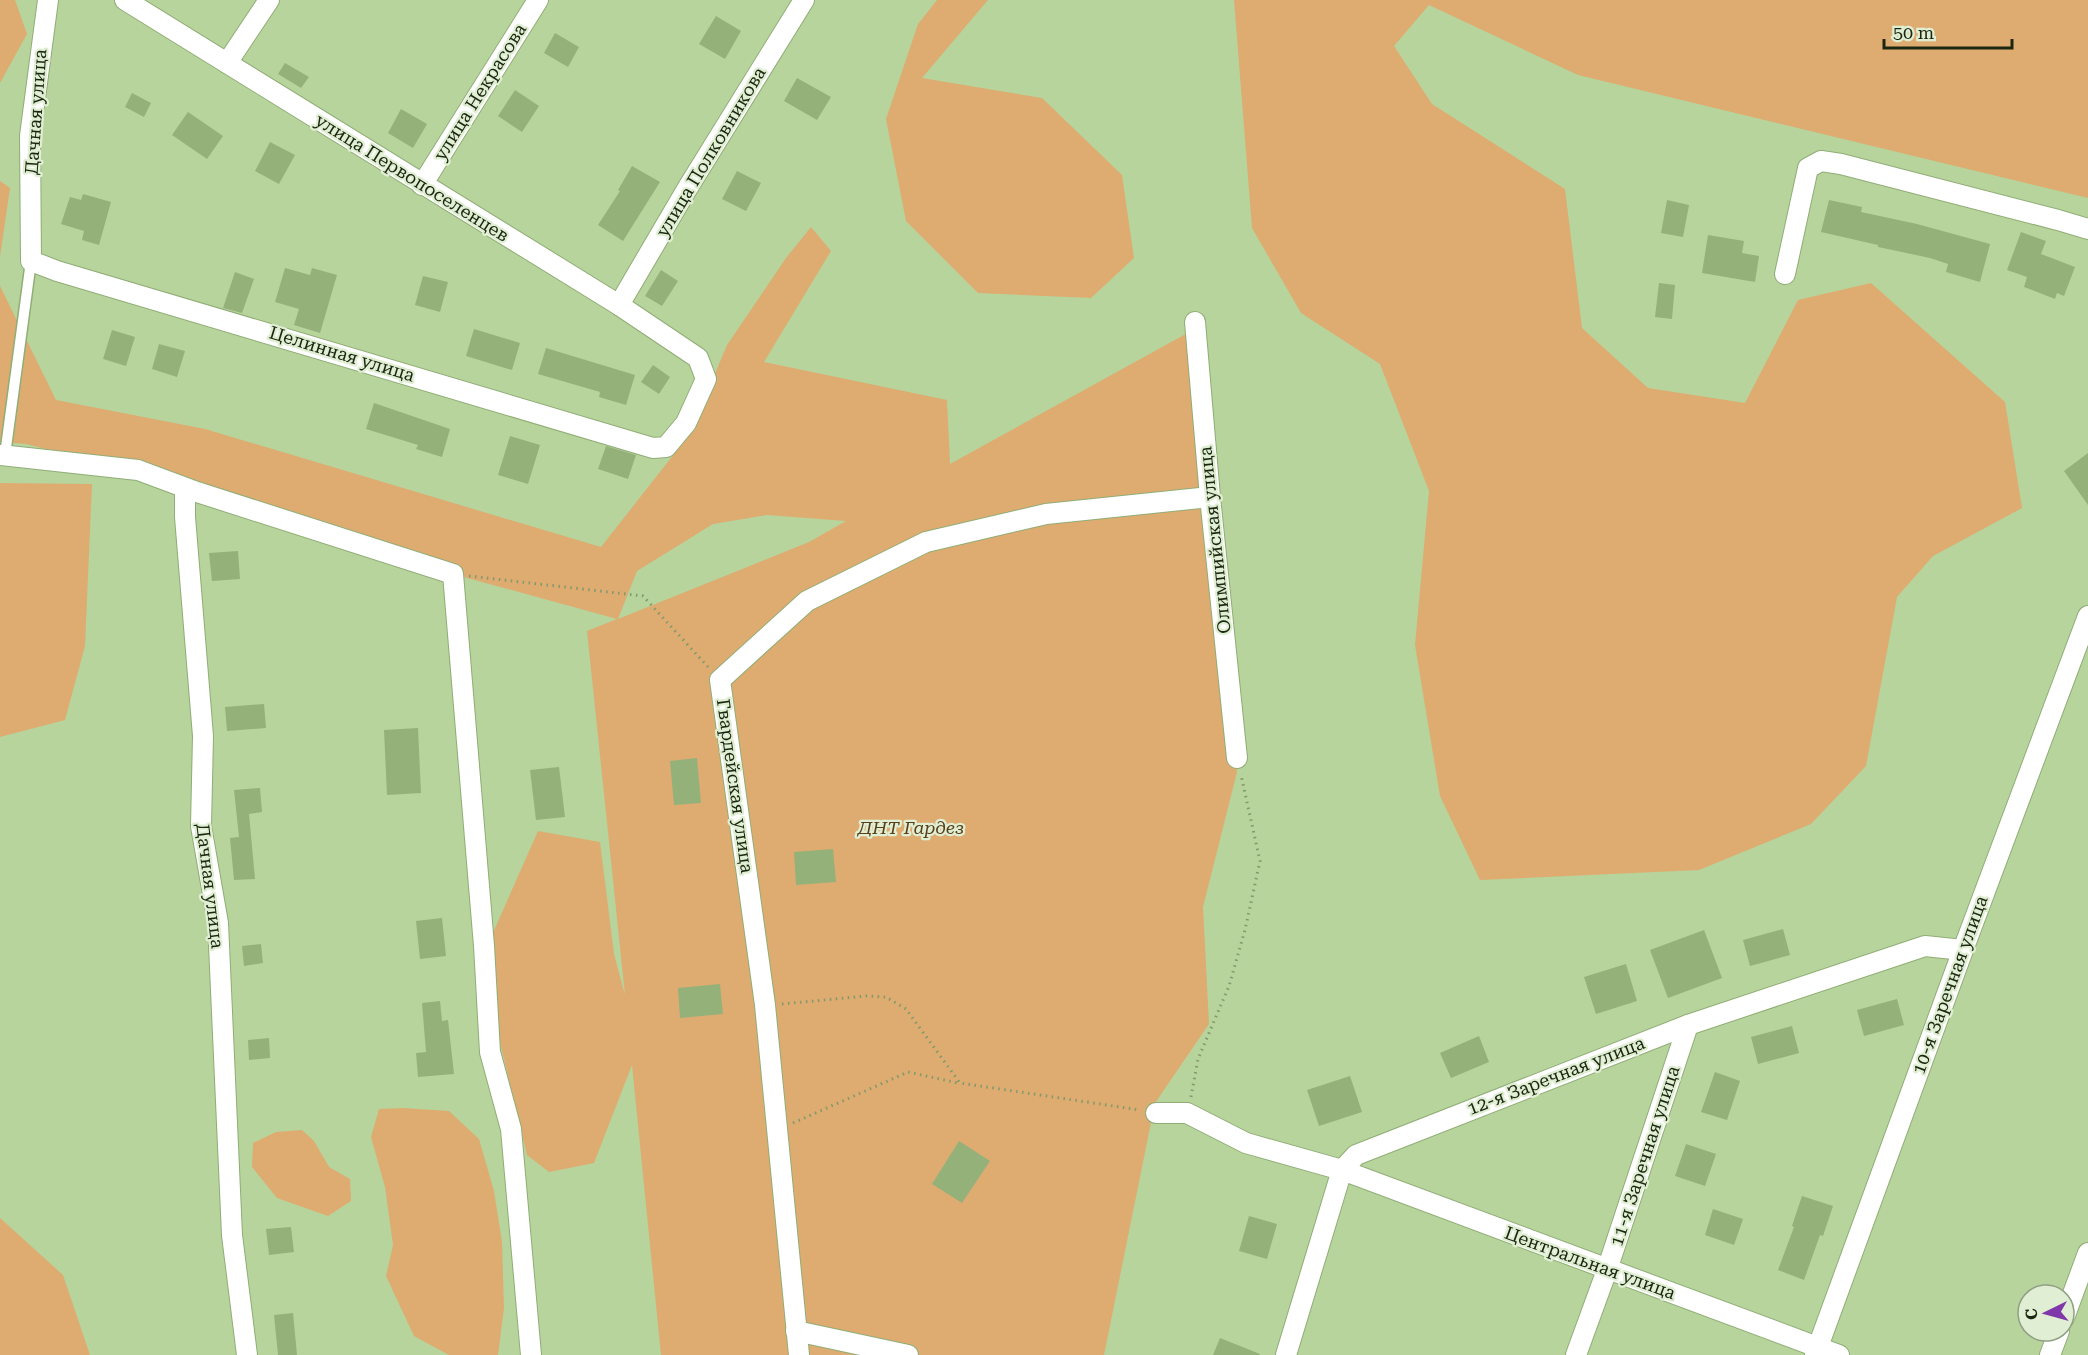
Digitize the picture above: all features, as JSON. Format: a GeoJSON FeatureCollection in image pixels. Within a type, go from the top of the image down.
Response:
{"type":"FeatureCollection","features":[{"type":"Feature","properties":{"kind":"street","name":"Дачная улица"},"geometry":{"type":"LineString","coordinates":[[31,261],[30,136],[48,0]]}},
{"type":"Feature","properties":{"kind":"street","name":"улица Первопоселенцев"},"geometry":{"type":"LineString","coordinates":[[125,0],[619,305],[698,358]]}},
{"type":"Feature","properties":{"kind":"street"},"geometry":{"type":"LineString","coordinates":[[227,63],[269,0]]}},
{"type":"Feature","properties":{"kind":"street","name":"улица Некрасова"},"geometry":{"type":"LineString","coordinates":[[422,185],[538,0]]}},
{"type":"Feature","properties":{"kind":"street","name":"улица Полковникова"},"geometry":{"type":"LineString","coordinates":[[619,305],[687,189],[804,0]]}},
{"type":"Feature","properties":{"kind":"street"},"geometry":{"type":"LineString","coordinates":[[1785,274],[1808,168],[1821,161],[1841,164],[2088,229]]}},
{"type":"Feature","properties":{"kind":"street","name":"Целинная улица"},"geometry":{"type":"LineString","coordinates":[[31,261],[57,271],[653,448],[666,447],[686,423],[706,378],[698,358]]}},
{"type":"Feature","properties":{"kind":"street","name":"Олимпийская улица"},"geometry":{"type":"LineString","coordinates":[[1195,322],[1210,497],[1237,758]]}},
{"type":"Feature","properties":{"kind":"street"},"geometry":{"type":"LineString","coordinates":[[3,455],[138,470],[185,488],[453,574],[484,946],[490,1052],[511,1129],[531,1355]]}},
{"type":"Feature","properties":{"kind":"street","name":"Дачная улица"},"geometry":{"type":"LineString","coordinates":[[185,488],[185,517],[203,736],[201,826],[218,923],[232,1235],[247,1355]]}},
{"type":"Feature","properties":{"kind":"street","name":"Гвардейская улица"},"geometry":{"type":"LineString","coordinates":[[799,1355],[765,1005],[720,680],[807,601],[926,542],[1046,514],[1210,497]]}},
{"type":"Feature","properties":{"kind":"street","name":"10-я Заречная улица"},"geometry":{"type":"LineString","coordinates":[[1816,1351],[1962,950],[2088,616]]}},
{"type":"Feature","properties":{"kind":"street","name":"12-я Заречная улица"},"geometry":{"type":"LineString","coordinates":[[1342,1170],[1356,1155],[1688,1025],[1925,946],[1962,950]]}},
{"type":"Feature","properties":{"kind":"street","name":"11-я Заречная улица"},"geometry":{"type":"LineString","coordinates":[[1576,1355],[1607,1270],[1688,1025]]}},
{"type":"Feature","properties":{"kind":"street"},"geometry":{"type":"LineString","coordinates":[[1156,1113],[1187,1113]]}},
{"type":"Feature","properties":{"kind":"street","name":"Центральная улица"},"geometry":{"type":"LineString","coordinates":[[1187,1113],[1246,1143],[1342,1170],[1816,1351],[1839,1355]]}},
{"type":"Feature","properties":{"kind":"street"},"geometry":{"type":"LineString","coordinates":[[1286,1355],[1342,1170]]}},
{"type":"Feature","properties":{"kind":"street"},"geometry":{"type":"LineString","coordinates":[[2076,1286],[2088,1253]]}},
{"type":"Feature","properties":{"kind":"street"},"geometry":{"type":"LineString","coordinates":[[796,1331],[908,1355]]}},
{"type":"Feature","properties":{"kind":"lane"},"geometry":{"type":"LineString","coordinates":[[3,455],[31,261]]}},
{"type":"Feature","properties":{"kind":"path"},"geometry":{"type":"LineString","coordinates":[[453,574],[643,596],[720,680]]}},
{"type":"Feature","properties":{"kind":"path"},"geometry":{"type":"LineString","coordinates":[[1187,1113],[1198,1059],[1229,986],[1245,930],[1260,861],[1237,758]]}},
{"type":"Feature","properties":{"kind":"path"},"geometry":{"type":"LineString","coordinates":[[765,1005],[866,996],[886,997],[906,1009],[960,1083]]}},
{"type":"Feature","properties":{"kind":"path"},"geometry":{"type":"LineString","coordinates":[[777,1130],[908,1072],[960,1083],[1156,1113]]}},
{"type":"Feature","properties":{"kind":"green space"},"geometry":{"type":"Polygon","coordinates":[[[0,0],[15,0],[27,34],[0,83],[0,0]]]}},
{"type":"Feature","properties":{"kind":"green space"},"geometry":{"type":"Polygon","coordinates":[[[937,0],[988,0],[922,78],[1042,98],[1122,175],[1134,258],[1091,298],[978,293],[906,221],[886,119],[918,24],[937,0]]]}},
{"type":"Feature","properties":{"kind":"green space"},"geometry":{"type":"Polygon","coordinates":[[[1234,0],[2088,0],[2088,198],[1578,75],[1429,5],[1394,46],[1432,104],[1565,189],[1582,328],[1648,388],[1745,403],[1798,300],[1871,283],[2005,402],[2022,508],[1933,556],[1897,597],[1866,766],[1811,824],[1699,870],[1480,880],[1440,796],[1415,645],[1429,491],[1380,364],[1301,313],[1252,228],[1234,0]]]}},
{"type":"Feature","properties":{"kind":"green space"},"geometry":{"type":"Polygon","coordinates":[[[0,181],[10,188],[0,257],[0,181]]]}},
{"type":"Feature","properties":{"kind":"green space","name":"ДНТ Гардез"},"geometry":{"type":"Polygon","coordinates":[[[811,227],[831,251],[764,362],[947,400],[950,464],[1193,330],[1237,772],[1203,907],[1209,1024],[1155,1103],[1104,1355],[661,1355],[632,1065],[594,1163],[549,1172],[527,1155],[497,1030],[492,935],[538,831],[600,842],[614,954],[625,995],[587,631],[617,619],[453,574],[288,510],[26,444],[0,442],[0,286],[56,400],[205,429],[601,547],[689,435],[727,345],[786,258],[811,227]],[[767,515],[713,524],[637,571],[618,619],[809,542],[846,521],[767,515]]]}},
{"type":"Feature","properties":{"kind":"green space"},"geometry":{"type":"Polygon","coordinates":[[[0,483],[92,484],[85,646],[65,720],[0,737],[0,483]]]}},
{"type":"Feature","properties":{"kind":"green space"},"geometry":{"type":"Polygon","coordinates":[[[379,1109],[449,1111],[479,1139],[494,1191],[502,1242],[504,1308],[498,1355],[449,1355],[414,1336],[386,1276],[393,1245],[385,1187],[371,1137],[379,1109]]]}},
{"type":"Feature","properties":{"kind":"green space"},"geometry":{"type":"Polygon","coordinates":[[[302,1130],[314,1141],[329,1167],[350,1179],[351,1201],[328,1216],[277,1198],[252,1167],[253,1143],[276,1132],[302,1130]]]}},
{"type":"Feature","properties":{"kind":"green space"},"geometry":{"type":"Polygon","coordinates":[[[0,1218],[63,1275],[90,1355],[0,1355],[0,1218]]]}},
{"type":"Feature","properties":{"kind":"building"},"geometry":{"type":"Polygon","coordinates":[[[716,16],[741,31],[725,59],[699,44],[716,16]]]}},
{"type":"Feature","properties":{"kind":"building"},"geometry":{"type":"Polygon","coordinates":[[[555,33],[579,47],[568,67],[544,53],[555,33]]]}},
{"type":"Feature","properties":{"kind":"building"},"geometry":{"type":"Polygon","coordinates":[[[285,63],[309,77],[301,88],[278,74],[285,63]]]}},
{"type":"Feature","properties":{"kind":"building"},"geometry":{"type":"Polygon","coordinates":[[[797,78],[831,97],[817,120],[784,101],[797,78]]]}},
{"type":"Feature","properties":{"kind":"building"},"geometry":{"type":"Polygon","coordinates":[[[515,90],[539,106],[522,132],[498,116],[515,90]]]}},
{"type":"Feature","properties":{"kind":"building"},"geometry":{"type":"Polygon","coordinates":[[[132,93],[151,103],[144,117],[125,107],[132,93]]]}},
{"type":"Feature","properties":{"kind":"building"},"geometry":{"type":"Polygon","coordinates":[[[401,109],[427,124],[413,148],[388,133],[401,109]]]}},
{"type":"Feature","properties":{"kind":"building"},"geometry":{"type":"Polygon","coordinates":[[[188,112],[223,136],[207,159],[172,135],[188,112]]]}},
{"type":"Feature","properties":{"kind":"building"},"geometry":{"type":"Polygon","coordinates":[[[270,142],[295,155],[279,184],[255,171],[270,142]]]}},
{"type":"Feature","properties":{"kind":"building"},"geometry":{"type":"Polygon","coordinates":[[[632,166],[660,182],[623,241],[598,225],[620,191],[618,190],[632,166]]]}},
{"type":"Feature","properties":{"kind":"building"},"geometry":{"type":"Polygon","coordinates":[[[737,171],[761,183],[746,211],[722,199],[737,171]]]}},
{"type":"Feature","properties":{"kind":"building"},"geometry":{"type":"Polygon","coordinates":[[[83,194],[111,202],[99,245],[82,240],[84,231],[61,224],[70,197],[81,200],[83,194]]]}},
{"type":"Feature","properties":{"kind":"building"},"geometry":{"type":"Polygon","coordinates":[[[1667,200],[1689,205],[1683,237],[1661,233],[1667,200]]]}},
{"type":"Feature","properties":{"kind":"building"},"geometry":{"type":"Polygon","coordinates":[[[1829,200],[1862,207],[1861,212],[1917,224],[1990,244],[1980,282],[1946,272],[1948,264],[1930,258],[1821,232],[1829,200]]]}},
{"type":"Feature","properties":{"kind":"building"},"geometry":{"type":"Polygon","coordinates":[[[2021,232],[2046,241],[2041,254],[2075,267],[2064,296],[2057,293],[2055,299],[2024,287],[2027,277],[2007,270],[2021,232]]]}},
{"type":"Feature","properties":{"kind":"building"},"geometry":{"type":"Polygon","coordinates":[[[1708,235],[1744,241],[1742,253],[1759,256],[1755,282],[1702,273],[1708,235]]]}},
{"type":"Feature","properties":{"kind":"building"},"geometry":{"type":"Polygon","coordinates":[[[285,268],[310,275],[312,268],[337,275],[320,333],[294,325],[299,309],[275,302],[285,268]]]}},
{"type":"Feature","properties":{"kind":"building"},"geometry":{"type":"Polygon","coordinates":[[[661,270],[678,281],[662,306],[645,296],[661,270]]]}},
{"type":"Feature","properties":{"kind":"building"},"geometry":{"type":"Polygon","coordinates":[[[235,272],[254,279],[242,313],[223,308],[235,272]]]}},
{"type":"Feature","properties":{"kind":"building"},"geometry":{"type":"Polygon","coordinates":[[[423,276],[448,282],[440,312],[415,305],[423,276]]]}},
{"type":"Feature","properties":{"kind":"building"},"geometry":{"type":"Polygon","coordinates":[[[1659,283],[1675,285],[1672,319],[1655,317],[1659,283]]]}},
{"type":"Feature","properties":{"kind":"building"},"geometry":{"type":"Polygon","coordinates":[[[474,329],[520,343],[512,370],[466,356],[474,329]]]}},
{"type":"Feature","properties":{"kind":"building"},"geometry":{"type":"Polygon","coordinates":[[[112,330],[135,337],[126,366],[103,359],[112,330]]]}},
{"type":"Feature","properties":{"kind":"building"},"geometry":{"type":"Polygon","coordinates":[[[159,344],[185,351],[177,377],[152,369],[159,344]]]}},
{"type":"Feature","properties":{"kind":"building"},"geometry":{"type":"Polygon","coordinates":[[[546,348],[635,375],[626,405],[599,397],[600,392],[538,374],[546,348]]]}},
{"type":"Feature","properties":{"kind":"building"},"geometry":{"type":"Polygon","coordinates":[[[653,365],[670,377],[659,394],[641,382],[653,365]]]}},
{"type":"Feature","properties":{"kind":"building"},"geometry":{"type":"Polygon","coordinates":[[[374,403],[450,429],[442,457],[416,449],[418,445],[366,429],[374,403]]]}},
{"type":"Feature","properties":{"kind":"building"},"geometry":{"type":"Polygon","coordinates":[[[510,436],[540,445],[528,484],[498,475],[510,436]]]}},
{"type":"Feature","properties":{"kind":"building"},"geometry":{"type":"Polygon","coordinates":[[[606,446],[636,455],[628,479],[598,469],[606,446]]]}},
{"type":"Feature","properties":{"kind":"building"},"geometry":{"type":"Polygon","coordinates":[[[2088,453],[2088,505],[2064,471],[2088,453]]]}},
{"type":"Feature","properties":{"kind":"building"},"geometry":{"type":"Polygon","coordinates":[[[238,551],[240,579],[212,581],[209,553],[238,551]]]}},
{"type":"Feature","properties":{"kind":"building"},"geometry":{"type":"Polygon","coordinates":[[[264,704],[266,728],[227,731],[225,707],[264,704]]]}},
{"type":"Feature","properties":{"kind":"building"},"geometry":{"type":"Polygon","coordinates":[[[418,728],[421,793],[387,795],[384,730],[418,728]]]}},
{"type":"Feature","properties":{"kind":"building"},"geometry":{"type":"Polygon","coordinates":[[[697,758],[701,803],[674,805],[670,761],[697,758]]]}},
{"type":"Feature","properties":{"kind":"building"},"geometry":{"type":"Polygon","coordinates":[[[559,767],[565,817],[536,820],[530,770],[559,767]]]}},
{"type":"Feature","properties":{"kind":"building"},"geometry":{"type":"Polygon","coordinates":[[[260,788],[262,812],[249,814],[255,879],[234,880],[230,838],[239,837],[234,790],[260,788]]]}},
{"type":"Feature","properties":{"kind":"building"},"geometry":{"type":"Polygon","coordinates":[[[833,849],[836,882],[796,885],[794,852],[833,849]]]}},
{"type":"Feature","properties":{"kind":"building"},"geometry":{"type":"Polygon","coordinates":[[[442,918],[446,956],[420,959],[416,921],[442,918]]]}},
{"type":"Feature","properties":{"kind":"building"},"geometry":{"type":"Polygon","coordinates":[[[1783,929],[1790,955],[1750,966],[1743,940],[1783,929]]]}},
{"type":"Feature","properties":{"kind":"building"},"geometry":{"type":"Polygon","coordinates":[[[1704,930],[1722,978],[1668,998],[1650,950],[1704,930]]]}},
{"type":"Feature","properties":{"kind":"building"},"geometry":{"type":"Polygon","coordinates":[[[261,944],[263,963],[244,966],[242,946],[261,944]]]}},
{"type":"Feature","properties":{"kind":"building"},"geometry":{"type":"Polygon","coordinates":[[[1626,964],[1637,1001],[1596,1014],[1584,977],[1626,964]]]}},
{"type":"Feature","properties":{"kind":"building"},"geometry":{"type":"Polygon","coordinates":[[[720,984],[723,1014],[680,1018],[678,988],[720,984]]]}},
{"type":"Feature","properties":{"kind":"building"},"geometry":{"type":"Polygon","coordinates":[[[1897,999],[1904,1025],[1864,1036],[1857,1010],[1897,999]]]}},
{"type":"Feature","properties":{"kind":"building"},"geometry":{"type":"Polygon","coordinates":[[[440,1001],[442,1021],[448,1020],[454,1074],[418,1077],[416,1053],[426,1052],[422,1003],[440,1001]]]}},
{"type":"Feature","properties":{"kind":"building"},"geometry":{"type":"Polygon","coordinates":[[[1792,1026],[1799,1053],[1758,1064],[1751,1037],[1792,1026]]]}},
{"type":"Feature","properties":{"kind":"building"},"geometry":{"type":"Polygon","coordinates":[[[1479,1036],[1489,1062],[1451,1078],[1440,1053],[1479,1036]]]}},
{"type":"Feature","properties":{"kind":"building"},"geometry":{"type":"Polygon","coordinates":[[[269,1038],[270,1058],[249,1060],[248,1040],[269,1038]]]}},
{"type":"Feature","properties":{"kind":"building"},"geometry":{"type":"Polygon","coordinates":[[[1715,1072],[1740,1081],[1727,1120],[1701,1112],[1715,1072]]]}},
{"type":"Feature","properties":{"kind":"building"},"geometry":{"type":"Polygon","coordinates":[[[1350,1076],[1362,1112],[1319,1126],[1307,1090],[1350,1076]]]}},
{"type":"Feature","properties":{"kind":"building"},"geometry":{"type":"Polygon","coordinates":[[[959,1141],[990,1161],[962,1203],[932,1184],[959,1141]]]}},
{"type":"Feature","properties":{"kind":"building"},"geometry":{"type":"Polygon","coordinates":[[[1686,1144],[1716,1154],[1705,1186],[1675,1176],[1686,1144]]]}},
{"type":"Feature","properties":{"kind":"building"},"geometry":{"type":"Polygon","coordinates":[[[1802,1196],[1833,1206],[1804,1280],[1778,1270],[1794,1227],[1792,1226],[1802,1196]]]}},
{"type":"Feature","properties":{"kind":"building"},"geometry":{"type":"Polygon","coordinates":[[[1713,1209],[1743,1219],[1734,1245],[1705,1235],[1713,1209]]]}},
{"type":"Feature","properties":{"kind":"building"},"geometry":{"type":"Polygon","coordinates":[[[1249,1216],[1277,1224],[1267,1259],[1239,1251],[1249,1216]]]}},
{"type":"Feature","properties":{"kind":"building"},"geometry":{"type":"Polygon","coordinates":[[[291,1227],[294,1252],[269,1255],[266,1229],[291,1227]]]}},
{"type":"Feature","properties":{"kind":"building"},"geometry":{"type":"Polygon","coordinates":[[[293,1313],[297,1355],[278,1355],[274,1315],[293,1313]]]}},
{"type":"Feature","properties":{"kind":"building"},"geometry":{"type":"Polygon","coordinates":[[[1220,1338],[1260,1354],[1213,1355],[1220,1338]]]}}]}
